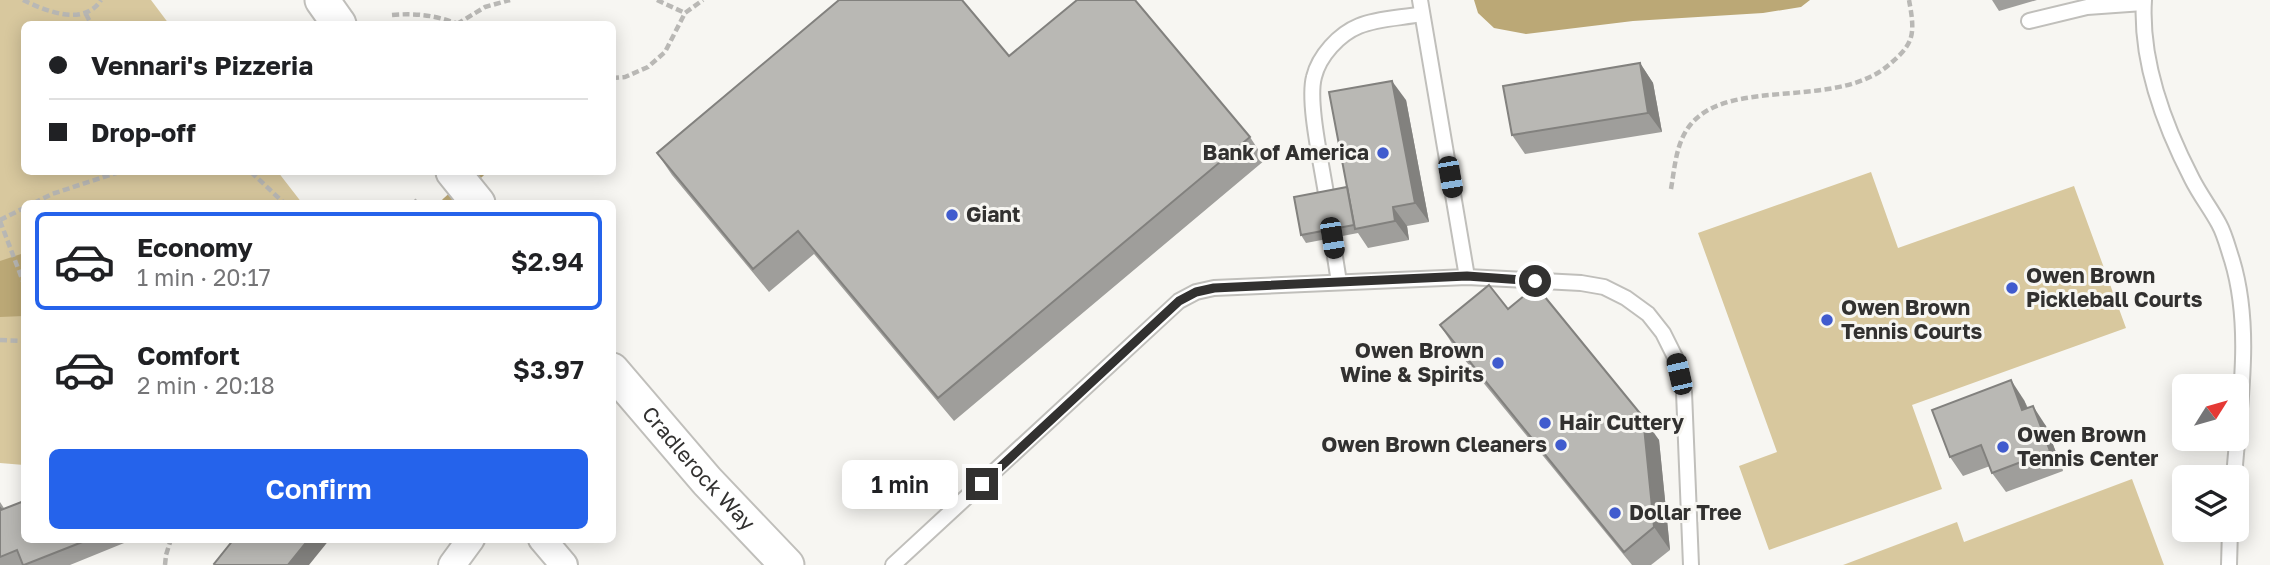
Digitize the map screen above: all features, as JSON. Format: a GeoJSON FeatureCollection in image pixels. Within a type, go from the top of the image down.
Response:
{"type":"FeatureCollection","features":[{"type":"Feature","properties":{"kind":"street"},"geometry":{"type":"LineString","coordinates":[[322,0],[337,21]]}},
{"type":"Feature","properties":{"kind":"street"},"geometry":{"type":"LineString","coordinates":[[455,175],[476,200]]}},
{"type":"Feature","properties":{"kind":"street","name":"Cradlerock Way"},"geometry":{"type":"LineString","coordinates":[[616,381],[706,481],[787,565]]}},
{"type":"Feature","properties":{"kind":"street"},"geometry":{"type":"LineString","coordinates":[[452,565],[468,543]]}},
{"type":"Feature","properties":{"kind":"street"},"geometry":{"type":"LineString","coordinates":[[545,543],[564,565]]}},
{"type":"Feature","properties":{"kind":"lane"},"geometry":{"type":"LineString","coordinates":[[2029,21],[2087,7],[2144,1],[2146,42],[2153,86],[2192,180],[2221,226],[2233,263],[2241,302],[2242,344],[2235,465]]}},
{"type":"Feature","properties":{"kind":"lane"},"geometry":{"type":"LineString","coordinates":[[1327,200],[1312,97],[1313,77],[1320,61],[1346,32],[1421,7],[1467,276]]}},
{"type":"Feature","properties":{"kind":"lane"},"geometry":{"type":"LineString","coordinates":[[1332,238],[1339,282]]}},
{"type":"Feature","properties":{"kind":"lane"},"geometry":{"type":"LineString","coordinates":[[893,565],[1179,301],[1196,292],[1214,288],[1467,276],[1581,283],[1604,287],[1626,298],[1648,314],[1663,333],[1675,357],[1684,392],[1691,565]]}},
{"type":"Feature","properties":{"kind":"lane"},"geometry":{"type":"LineString","coordinates":[[2229,565],[2230,542]]}},
{"type":"Feature","properties":{"kind":"path"},"geometry":{"type":"LineString","coordinates":[[23,0],[41,9],[63,15],[86,14],[101,0]]}},
{"type":"Feature","properties":{"kind":"path"},"geometry":{"type":"LineString","coordinates":[[463,21],[485,7],[510,0]]}},
{"type":"Feature","properties":{"kind":"path"},"geometry":{"type":"LineString","coordinates":[[657,0],[685,13]]}},
{"type":"Feature","properties":{"kind":"path"},"geometry":{"type":"LineString","coordinates":[[616,78],[625,77],[648,67],[665,52],[685,13],[703,0]]}},
{"type":"Feature","properties":{"kind":"path"},"geometry":{"type":"LineString","coordinates":[[1671,189],[1680,142],[1692,122],[1714,106],[1740,100],[1842,87],[1870,78],[1902,52],[1910,37],[1909,0]]}},
{"type":"Feature","properties":{"kind":"path"},"geometry":{"type":"LineString","coordinates":[[392,15],[416,13],[450,21]]}},
{"type":"Feature","properties":{"kind":"path"},"geometry":{"type":"LineString","coordinates":[[86,14],[90,21]]}},
{"type":"Feature","properties":{"kind":"path"},"geometry":{"type":"LineString","coordinates":[[40,200],[109,175]]}},
{"type":"Feature","properties":{"kind":"path"},"geometry":{"type":"LineString","coordinates":[[254,175],[281,200]]}},
{"type":"Feature","properties":{"kind":"path"},"geometry":{"type":"LineString","coordinates":[[21,210],[0,221],[21,276]]}},
{"type":"Feature","properties":{"kind":"path"},"geometry":{"type":"LineString","coordinates":[[0,340],[21,341]]}},
{"type":"Feature","properties":{"kind":"path"},"geometry":{"type":"LineString","coordinates":[[165,565],[169,543]]}},
{"type":"Feature","properties":{"kind":"shaded area"},"geometry":{"type":"Polygon","coordinates":[[[0,0],[151,0],[167,21],[21,21],[21,175],[280,175],[300,200],[21,200],[21,465],[0,463],[0,0]]]}},
{"type":"Feature","properties":{"kind":"shaded area"},"geometry":{"type":"Polygon","coordinates":[[[1474,0],[1810,0],[1801,7],[1763,13],[1633,21],[1526,34],[1494,28],[1478,13],[1474,0]]]}},
{"type":"Feature","properties":{"kind":"shaded area"},"geometry":{"type":"Polygon","coordinates":[[[1871,172],[1898,248],[2074,186],[2126,328],[1912,405],[1942,489],[1769,550],[1739,466],[1777,452],[1698,233],[1871,172]]]}},
{"type":"Feature","properties":{"kind":"shaded area"},"geometry":{"type":"Polygon","coordinates":[[[21,254],[21,316],[0,317],[0,261],[21,254]]]}},
{"type":"Feature","properties":{"kind":"shaded area"},"geometry":{"type":"Polygon","coordinates":[[[2132,479],[2164,565],[1843,565],[1957,522],[1964,542],[2132,479]]]}},
{"type":"Feature","properties":{"kind":"building","name":"Giant"},"geometry":{"type":"Polygon","coordinates":[[[839,0],[962,0],[1009,56],[1077,0],[1135,0],[1250,137],[938,398],[798,231],[753,269],[657,153],[839,0]]]}},
{"type":"Feature","properties":{"kind":"building"},"geometry":{"type":"Polygon","coordinates":[[[1640,63],[1648,113],[1512,135],[1503,86],[1640,63]]]}},
{"type":"Feature","properties":{"kind":"building","name":"Bank of America"},"geometry":{"type":"Polygon","coordinates":[[[1392,81],[1415,203],[1393,207],[1395,221],[1355,229],[1329,92],[1392,81]]]}},
{"type":"Feature","properties":{"kind":"building"},"geometry":{"type":"Polygon","coordinates":[[[1347,187],[1354,225],[1301,235],[1294,197],[1347,187]]]}},
{"type":"Feature","properties":{"kind":"building"},"geometry":{"type":"Polygon","coordinates":[[[1489,285],[1508,309],[1536,286],[1643,417],[1654,527],[1624,552],[1440,325],[1489,285]]]}},
{"type":"Feature","properties":{"kind":"building","name":"Owen Brown Tennis Center"},"geometry":{"type":"Polygon","coordinates":[[[2011,380],[2022,410],[2033,406],[2050,451],[1992,473],[1981,445],[1950,457],[1932,410],[2011,380]]]}},
{"type":"Feature","properties":{"kind":"building"},"geometry":{"type":"Polygon","coordinates":[[[21,502],[21,543],[80,543],[24,565],[17,550],[0,557],[0,507],[1,510],[21,502]]]}},
{"type":"Feature","properties":{"kind":"building"},"geometry":{"type":"Polygon","coordinates":[[[231,543],[306,543],[288,565],[214,564],[231,543]]]}},
{"type":"Feature","properties":{"kind":"waterway"},"geometry":{"type":"LineString","coordinates":[[449,200],[477,175]]}},
{"type":"Feature","properties":{"kind":"place","name":"Bank of America"},"geometry":{"type":"Point","coordinates":[1383,153]}},
{"type":"Feature","properties":{"kind":"place","name":"Giant"},"geometry":{"type":"Point","coordinates":[952,215]}},
{"type":"Feature","properties":{"kind":"place","name":"Owen Brown Pickleball Courts"},"geometry":{"type":"Point","coordinates":[2012,288]}},
{"type":"Feature","properties":{"kind":"place","name":"Owen Brown Tennis Courts"},"geometry":{"type":"Point","coordinates":[1827,320]}},
{"type":"Feature","properties":{"kind":"place","name":"Owen Brown Wine & Spirits"},"geometry":{"type":"Point","coordinates":[1498,363]}},
{"type":"Feature","properties":{"kind":"place","name":"Hair Cuttery"},"geometry":{"type":"Point","coordinates":[1545,423]}},
{"type":"Feature","properties":{"kind":"place","name":"Owen Brown Cleaners"},"geometry":{"type":"Point","coordinates":[1561,445]}},
{"type":"Feature","properties":{"kind":"place","name":"Owen Brown Tennis Center"},"geometry":{"type":"Point","coordinates":[2003,447]}},
{"type":"Feature","properties":{"kind":"place","name":"Dollar Tree"},"geometry":{"type":"Point","coordinates":[1615,513]}},
{"type":"Feature","properties":{"kind":"route"},"geometry":{"type":"LineString","coordinates":[[982,484],[1179,301],[1196,292],[1214,288],[1467,276],[1535,281]]}}]}
